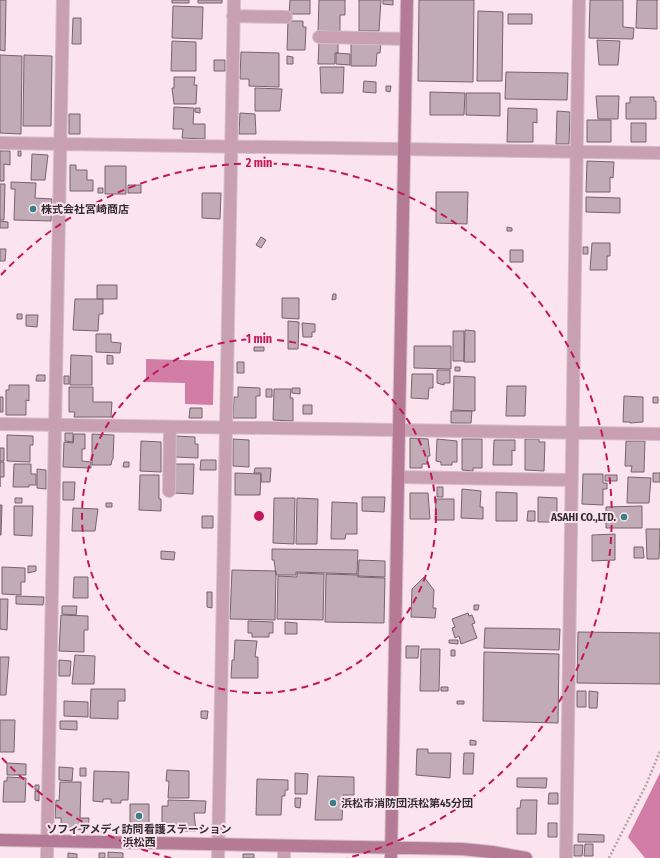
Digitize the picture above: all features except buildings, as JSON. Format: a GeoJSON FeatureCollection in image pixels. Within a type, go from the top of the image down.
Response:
{"type":"FeatureCollection","features":[{"type":"Feature","properties":{"kind":"street"},"geometry":{"type":"LineString","coordinates":[[47,858],[63,0]]}},
{"type":"Feature","properties":{"kind":"street"},"geometry":{"type":"LineString","coordinates":[[218,858],[230,146],[234,0]]}},
{"type":"Feature","properties":{"kind":"street"},"geometry":{"type":"LineString","coordinates":[[391,853],[407,0]]}},
{"type":"Feature","properties":{"kind":"street"},"geometry":{"type":"LineString","coordinates":[[566,858],[579,0]]}},
{"type":"Feature","properties":{"kind":"street"},"geometry":{"type":"LineString","coordinates":[[233,16],[286,17]]}},
{"type":"Feature","properties":{"kind":"street"},"geometry":{"type":"LineString","coordinates":[[319,37],[406,39]]}},
{"type":"Feature","properties":{"kind":"street"},"geometry":{"type":"LineString","coordinates":[[0,143],[660,153]]}},
{"type":"Feature","properties":{"kind":"street"},"geometry":{"type":"LineString","coordinates":[[0,424],[660,434]]}},
{"type":"Feature","properties":{"kind":"street"},"geometry":{"type":"LineString","coordinates":[[169,491],[170,427]]}},
{"type":"Feature","properties":{"kind":"street"},"geometry":{"type":"LineString","coordinates":[[398,478],[572,480]]}},
{"type":"Feature","properties":{"kind":"street"},"geometry":{"type":"LineString","coordinates":[[0,840],[284,846],[391,853],[462,849],[492,852],[526,858]]}},
{"type":"Feature","properties":{"kind":"street"},"geometry":{"type":"LineString","coordinates":[[284,846],[284,858]]}},
{"type":"Feature","properties":{"kind":"path"},"geometry":{"type":"LineString","coordinates":[[609,858],[646,785],[660,750]]}},
{"type":"Feature","properties":{"kind":"shaded area"},"geometry":{"type":"Polygon","coordinates":[[[146,359],[214,361],[213,405],[185,404],[185,383],[146,382],[146,359]]]}},
{"type":"Feature","properties":{"kind":"shaded area"},"geometry":{"type":"Polygon","coordinates":[[[660,773],[660,858],[620,858],[628,837],[660,773]]]}},
{"type":"Feature","properties":{"kind":"pier"},"geometry":{"type":"Polygon","coordinates":[[[627,836],[645,858],[619,858],[627,836]]]}},
{"type":"Feature","properties":{"kind":"place","name":"株式会社宮崎商店"},"geometry":{"type":"Point","coordinates":[33,209]}},
{"type":"Feature","properties":{"kind":"place","name":"ASAHI CO.,LTD."},"geometry":{"type":"Point","coordinates":[624,517]}},
{"type":"Feature","properties":{"kind":"place","name":"浜松市消防団浜松第45分団"},"geometry":{"type":"Point","coordinates":[333,803]}},
{"type":"Feature","properties":{"kind":"place","name":"ソフィアメディ訪問看護ステーション 浜松西"},"geometry":{"type":"Point","coordinates":[139,816]}}]}
